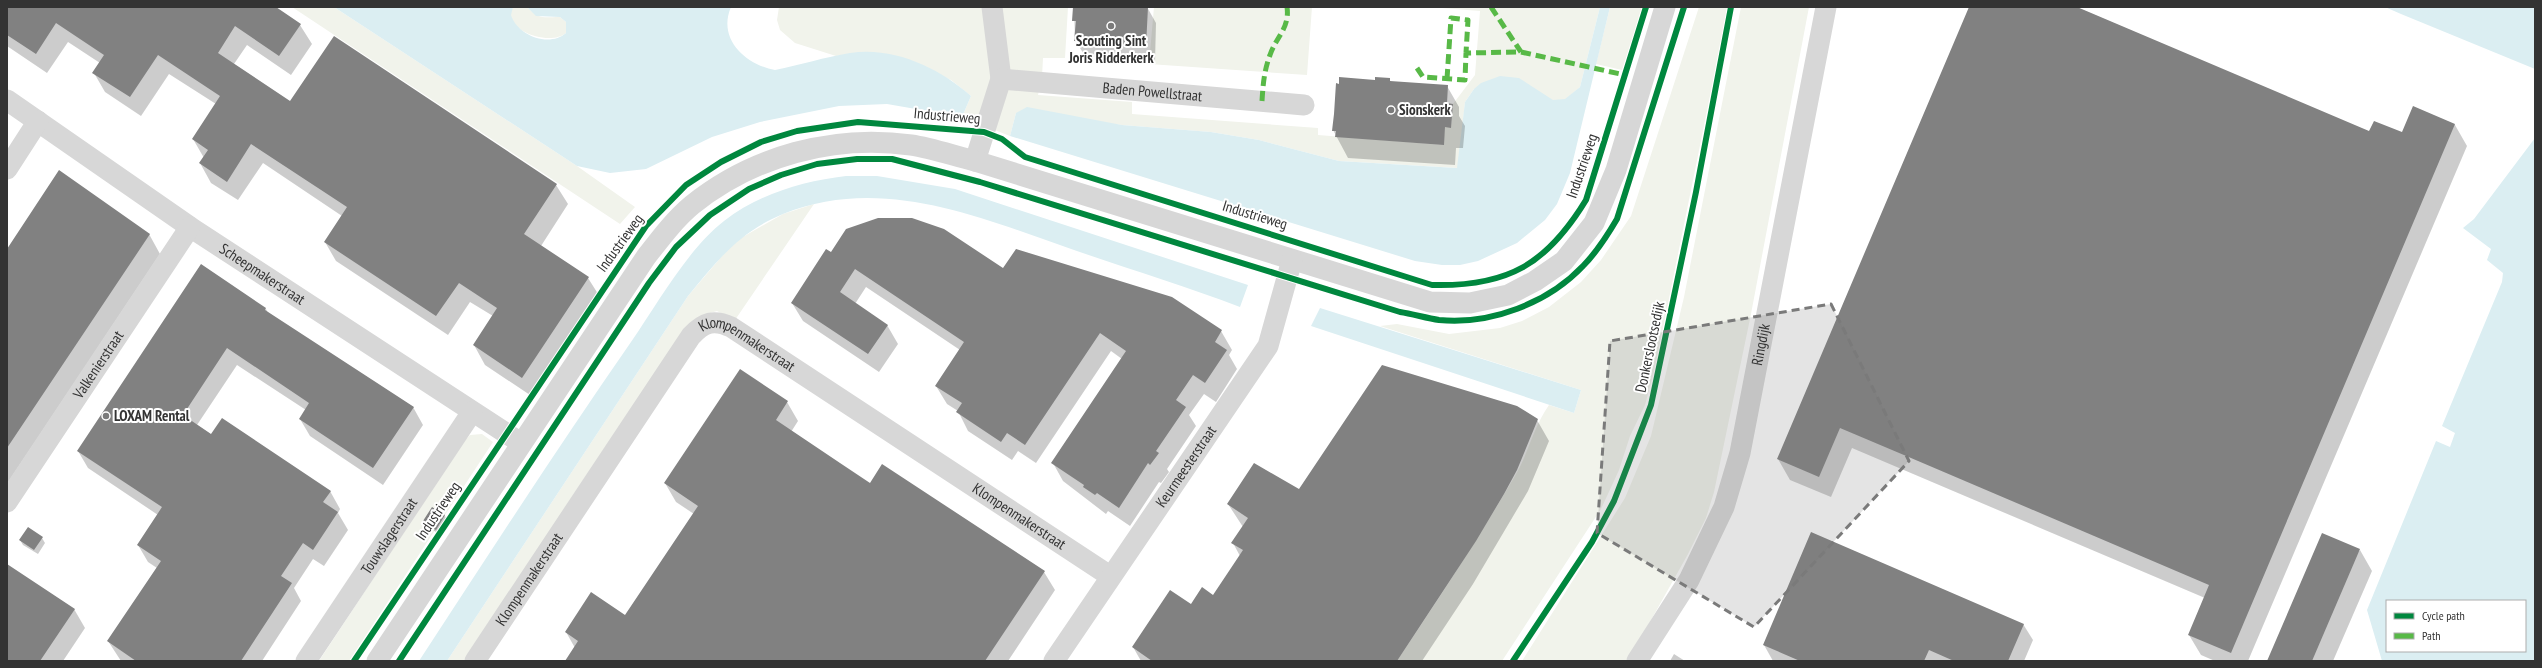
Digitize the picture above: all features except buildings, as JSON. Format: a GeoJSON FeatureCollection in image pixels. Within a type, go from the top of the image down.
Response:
{"type":"FeatureCollection","features":[{"type":"Feature","properties":{"kind":"street"},"geometry":{"type":"LineString","coordinates":[[975,161],[1001,79],[992,7]]}},
{"type":"Feature","properties":{"kind":"street","name":"Industrieweg"},"geometry":{"type":"LineString","coordinates":[[376,661],[646,257],[691,206],[729,179],[760,165],[803,151],[840,142],[881,142],[912,145],[975,161],[1430,302],[1470,303],[1508,295],[1535,281],[1564,261],[1594,223],[1616,170],[1665,7]]}},
{"type":"Feature","properties":{"kind":"street","name":"Ringdijk"},"geometry":{"type":"LineString","coordinates":[[1637,661],[1689,580],[1724,507],[1736,469],[1826,7]]}},
{"type":"Feature","properties":{"kind":"street","name":"Baden Powellstraat"},"geometry":{"type":"LineString","coordinates":[[1001,79],[1304,105]]}},
{"type":"Feature","properties":{"kind":"street","name":"Scheepmakerstraat"},"geometry":{"type":"LineString","coordinates":[[7,100],[190,227],[521,443]]}},
{"type":"Feature","properties":{"kind":"street"},"geometry":{"type":"LineString","coordinates":[[7,169],[38,121]]}},
{"type":"Feature","properties":{"kind":"street","name":"Valkenierstraat"},"geometry":{"type":"LineString","coordinates":[[7,502],[190,227]]}},
{"type":"Feature","properties":{"kind":"street","name":"Keurmeesterstraat"},"geometry":{"type":"LineString","coordinates":[[1054,661],[1110,576],[1268,346],[1292,260]]}},
{"type":"Feature","properties":{"kind":"street","name":"Klompenmakerstraat"},"geometry":{"type":"LineString","coordinates":[[475,661],[691,336],[699,328],[710,322],[720,322],[731,327],[1110,576]]}},
{"type":"Feature","properties":{"kind":"street","name":"Touwslagerstraat"},"geometry":{"type":"LineString","coordinates":[[306,661],[472,412]]}},
{"type":"Feature","properties":{"kind":"highlighted area"},"geometry":{"type":"Polygon","coordinates":[[[1831,304],[1909,461],[1754,627],[1597,533],[1610,341],[1831,304]]]}},
{"type":"Feature","properties":{"kind":"shaded area"},"geometry":{"type":"Polygon","coordinates":[[[292,7],[334,7],[577,166],[635,207],[620,224],[292,7]]]}},
{"type":"Feature","properties":{"kind":"shaded area"},"geometry":{"type":"Polygon","coordinates":[[[334,7],[513,7],[511,15],[514,22],[520,28],[534,37],[551,39],[566,33],[566,22],[560,17],[536,16],[527,7],[731,7],[728,19],[728,30],[731,40],[737,49],[745,56],[754,63],[764,67],[775,70],[850,53],[883,53],[915,61],[930,68],[945,76],[971,96],[962,117],[887,104],[839,106],[760,122],[712,137],[646,169],[610,173],[577,166],[334,7]]]}},
{"type":"Feature","properties":{"kind":"shaded area"},"geometry":{"type":"Polygon","coordinates":[[[513,7],[527,7],[535,14],[542,17],[560,17],[566,22],[566,33],[559,37],[549,38],[529,34],[520,29],[514,23],[511,15],[513,7]]]}},
{"type":"Feature","properties":{"kind":"shaded area"},"geometry":{"type":"Polygon","coordinates":[[[779,7],[1068,7],[1065,58],[1043,58],[1042,77],[1038,95],[1132,102],[1132,114],[1318,128],[1318,135],[1443,145],[1445,127],[1451,127],[1453,104],[1475,75],[1480,11],[1429,7],[1600,7],[1580,87],[1565,100],[1553,100],[1474,89],[1465,102],[1458,168],[1339,161],[1259,140],[1211,132],[1122,125],[1016,113],[1010,136],[962,117],[971,96],[951,80],[906,59],[868,52],[836,56],[795,43],[780,30],[777,20],[779,7]]]}},
{"type":"Feature","properties":{"kind":"shaded area"},"geometry":{"type":"Polygon","coordinates":[[[1154,7],[1312,7],[1307,75],[1149,64],[1154,7]]]}},
{"type":"Feature","properties":{"kind":"shaded area"},"geometry":{"type":"Polygon","coordinates":[[[1600,7],[1610,7],[1570,173],[1557,204],[1545,220],[1517,243],[1478,261],[1460,265],[1442,265],[1415,261],[1010,136],[1016,113],[1027,107],[1122,125],[1211,132],[1259,140],[1339,161],[1457,168],[1465,102],[1474,89],[1481,83],[1500,76],[1519,78],[1553,100],[1565,99],[1580,87],[1600,7]]]}},
{"type":"Feature","properties":{"kind":"shaded area"},"geometry":{"type":"Polygon","coordinates":[[[1610,7],[1643,7],[1622,70],[1596,64],[1610,7]]]}},
{"type":"Feature","properties":{"kind":"shaded area"},"geometry":{"type":"Polygon","coordinates":[[[1699,7],[1728,7],[1655,368],[1645,405],[1630,436],[1619,470],[1601,509],[1502,661],[1397,661],[1458,569],[1515,476],[1539,422],[1549,405],[1574,413],[1581,390],[1380,326],[1397,324],[1449,334],[1500,328],[1522,321],[1549,307],[1581,282],[1601,260],[1631,216],[1699,7]]]}},
{"type":"Feature","properties":{"kind":"shaded area"},"geometry":{"type":"Polygon","coordinates":[[[1741,7],[1809,7],[1751,314],[1714,492],[1706,518],[1688,554],[1628,661],[1522,661],[1625,498],[1651,436],[1684,297],[1741,7]]]}},
{"type":"Feature","properties":{"kind":"shaded area"},"geometry":{"type":"Polygon","coordinates":[[[2385,7],[2535,7],[2535,69],[2401,14],[2385,7]]]}},
{"type":"Feature","properties":{"kind":"shaded area"},"geometry":{"type":"Polygon","coordinates":[[[2535,138],[2535,661],[2382,661],[2367,610],[2436,441],[2450,447],[2455,433],[2442,426],[2502,282],[2503,273],[2487,260],[2491,249],[2463,228],[2474,219],[2535,138]]]}},
{"type":"Feature","properties":{"kind":"shaded area"},"geometry":{"type":"Polygon","coordinates":[[[846,176],[877,176],[955,189],[1248,285],[1240,307],[1003,225],[931,205],[894,199],[857,198],[820,203],[783,214],[767,221],[741,239],[719,259],[688,296],[447,661],[419,661],[577,421],[674,278],[685,262],[710,233],[724,221],[752,203],[767,196],[798,185],[846,176]]]}},
{"type":"Feature","properties":{"kind":"shaded area"},"geometry":{"type":"Polygon","coordinates":[[[814,204],[735,320],[717,311],[706,314],[468,661],[447,661],[688,296],[734,242],[783,214],[814,204]]]}},
{"type":"Feature","properties":{"kind":"shaded area"},"geometry":{"type":"Polygon","coordinates":[[[1320,308],[1581,390],[1574,413],[1311,326],[1320,308]]]}},
{"type":"Feature","properties":{"kind":"shaded area"},"geometry":{"type":"Polygon","coordinates":[[[482,434],[493,442],[349,661],[319,661],[464,441],[470,435],[482,434]]]}},
{"type":"Feature","properties":{"kind":"marked path"},"geometry":{"type":"LineString","coordinates":[[1262,101],[1266,67],[1270,55],[1285,27],[1287,7]]}},
{"type":"Feature","properties":{"kind":"marked path"},"geometry":{"type":"LineString","coordinates":[[1491,7],[1521,52]]}},
{"type":"Feature","properties":{"kind":"marked path"},"geometry":{"type":"LineString","coordinates":[[1447,79],[1451,18],[1468,20],[1466,53]]}},
{"type":"Feature","properties":{"kind":"marked path"},"geometry":{"type":"LineString","coordinates":[[1417,68],[1423,77],[1465,80],[1466,53],[1521,52],[1625,75]]}},
{"type":"Feature","properties":{"kind":"cycle path"},"geometry":{"type":"LineString","coordinates":[[354,661],[646,226],[686,185],[721,162],[761,142],[797,131],[858,122],[984,132],[1002,139],[1025,157],[1432,285],[1459,285],[1483,282],[1504,276],[1523,267],[1540,256],[1556,241],[1586,200],[1646,7]]}},
{"type":"Feature","properties":{"kind":"cycle path"},"geometry":{"type":"LineString","coordinates":[[399,661],[649,283],[676,247],[710,215],[749,189],[781,175],[817,164],[857,159],[892,159],[980,182],[1400,312],[1439,320],[1459,321],[1479,319],[1517,309],[1536,301],[1553,291],[1583,266],[1606,238],[1617,219],[1684,7]]}},
{"type":"Feature","properties":{"kind":"cycle path","name":"Donkerslootsedijk"},"geometry":{"type":"LineString","coordinates":[[1513,661],[1592,542],[1614,501],[1651,405],[1696,192],[1731,7]]}},
{"type":"Feature","properties":{"kind":"place","name":"Scouting Sint Joris Ridderkerk"},"geometry":{"type":"Point","coordinates":[1111,26]}},
{"type":"Feature","properties":{"kind":"place","name":"Sionskerk"},"geometry":{"type":"Point","coordinates":[1391,110]}},
{"type":"Feature","properties":{"kind":"place","name":"LOXAM Rental"},"geometry":{"type":"Point","coordinates":[106,416]}}]}
